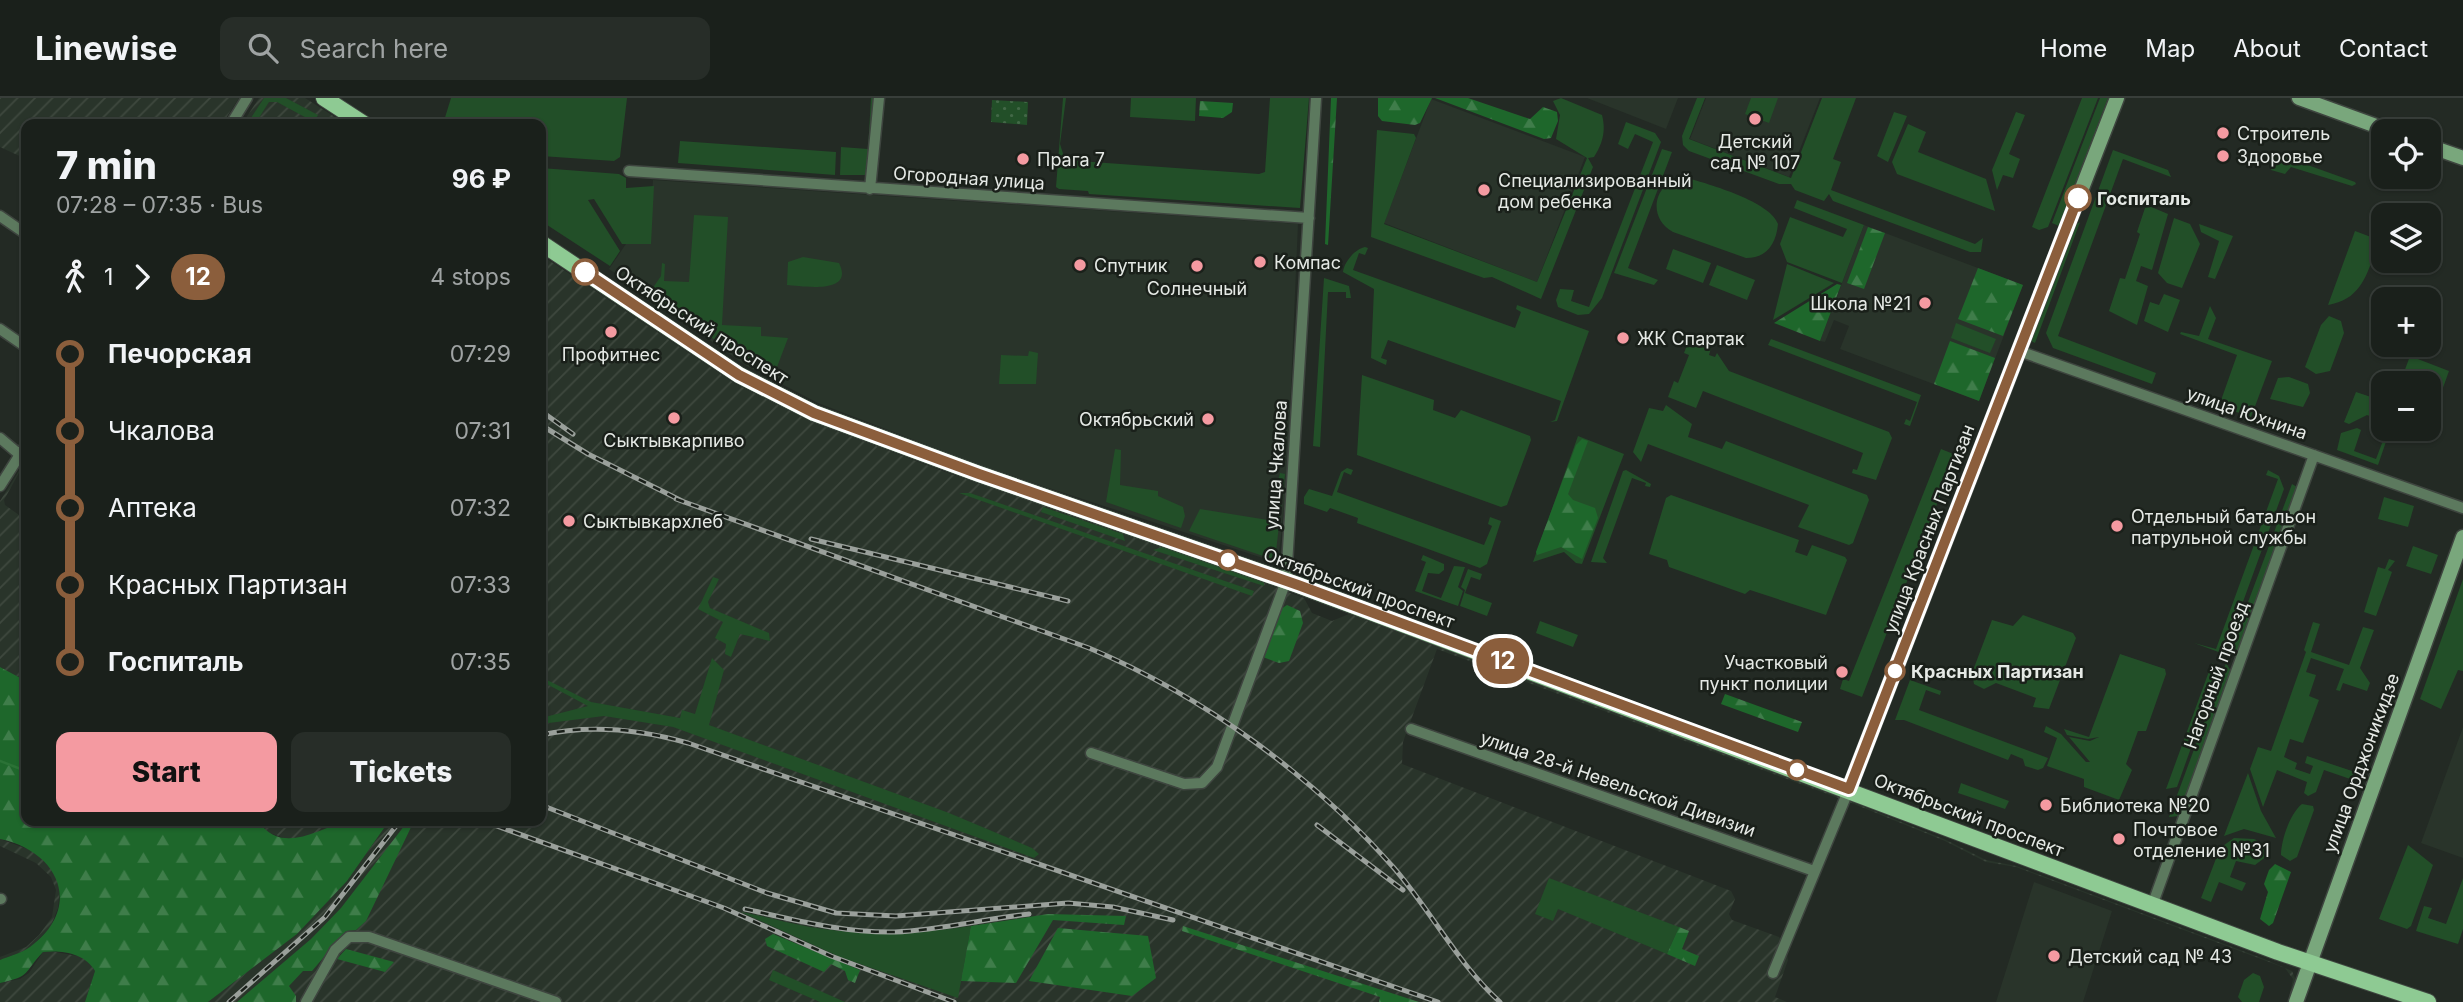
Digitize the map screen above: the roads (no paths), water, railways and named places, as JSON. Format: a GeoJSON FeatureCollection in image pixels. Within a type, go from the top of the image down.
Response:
{"type":"FeatureCollection","features":[{"type":"Feature","properties":{"kind":"main road"},"geometry":{"type":"LineString","coordinates":[[324,98],[356,119]]}},
{"type":"Feature","properties":{"kind":"main road","name":"Октябрьский проспект"},"geometry":{"type":"LineString","coordinates":[[546,246],[715,360],[782,399],[979,474],[1286,581],[1849,789],[2152,906],[2428,1002]]}},
{"type":"Feature","properties":{"kind":"street"},"geometry":{"type":"LineString","coordinates":[[234,119],[247,98]]}},
{"type":"Feature","properties":{"kind":"street"},"geometry":{"type":"LineString","coordinates":[[870,189],[879,98]]}},
{"type":"Feature","properties":{"kind":"street","name":"улица Чкалова"},"geometry":{"type":"LineString","coordinates":[[1091,753],[1184,784],[1196,785],[1210,776],[1230,734],[1286,581],[1316,98]]}},
{"type":"Feature","properties":{"kind":"street","name":"улица Красных Партизан"},"geometry":{"type":"LineString","coordinates":[[1773,973],[1849,789],[2117,98]]}},
{"type":"Feature","properties":{"kind":"street"},"geometry":{"type":"LineString","coordinates":[[2299,98],[2371,124]]}},
{"type":"Feature","properties":{"kind":"street"},"geometry":{"type":"LineString","coordinates":[[2441,150],[2463,158]]}},
{"type":"Feature","properties":{"kind":"street","name":"Огородная улица"},"geometry":{"type":"LineString","coordinates":[[629,172],[1308,218]]}},
{"type":"Feature","properties":{"kind":"street"},"geometry":{"type":"LineString","coordinates":[[0,216],[21,231]]}},
{"type":"Feature","properties":{"kind":"street"},"geometry":{"type":"LineString","coordinates":[[0,329],[21,344]]}},
{"type":"Feature","properties":{"kind":"street","name":"улица Юхнина"},"geometry":{"type":"LineString","coordinates":[[2019,351],[2463,508]]}},
{"type":"Feature","properties":{"kind":"street"},"geometry":{"type":"LineString","coordinates":[[0,438],[21,456]]}},
{"type":"Feature","properties":{"kind":"street","name":"Нагорный проезд"},"geometry":{"type":"LineString","coordinates":[[2152,906],[2314,455]]}},
{"type":"Feature","properties":{"kind":"street"},"geometry":{"type":"LineString","coordinates":[[0,486],[21,460]]}},
{"type":"Feature","properties":{"kind":"street","name":"улица Орджоникидзе"},"geometry":{"type":"LineString","coordinates":[[2296,1002],[2463,537]]}},
{"type":"Feature","properties":{"kind":"street","name":"улица 28-й Невельской Дивизии"},"geometry":{"type":"LineString","coordinates":[[1411,729],[1814,871]]}},
{"type":"Feature","properties":{"kind":"street"},"geometry":{"type":"LineString","coordinates":[[306,1002],[335,950],[349,937],[369,937],[556,1002]]}},
{"type":"Feature","properties":{"kind":"waterway"},"geometry":{"type":"LineString","coordinates":[[0,761],[21,769]]}},
{"type":"Feature","properties":{"kind":"railway"},"geometry":{"type":"LineString","coordinates":[[546,415],[573,434]]}},
{"type":"Feature","properties":{"kind":"railway"},"geometry":{"type":"LineString","coordinates":[[546,428],[588,454],[684,502]]}},
{"type":"Feature","properties":{"kind":"railway"},"geometry":{"type":"LineString","coordinates":[[676,499],[1089,648],[1131,667],[1214,714],[1292,770],[1362,834],[1394,868],[1471,971],[1500,1002]]}},
{"type":"Feature","properties":{"kind":"railway"},"geometry":{"type":"LineString","coordinates":[[811,539],[1068,601]]}},
{"type":"Feature","properties":{"kind":"railway"},"geometry":{"type":"LineString","coordinates":[[546,734],[597,729],[633,731],[688,743],[1438,1002]]}},
{"type":"Feature","properties":{"kind":"railway"},"geometry":{"type":"LineString","coordinates":[[546,807],[767,893],[836,913],[896,916],[1068,903],[1113,907],[1173,920]]}},
{"type":"Feature","properties":{"kind":"railway"},"geometry":{"type":"LineString","coordinates":[[1317,825],[1403,890]]}},
{"type":"Feature","properties":{"kind":"railway"},"geometry":{"type":"LineString","coordinates":[[229,1002],[325,917],[396,826]]}},
{"type":"Feature","properties":{"kind":"railway"},"geometry":{"type":"LineString","coordinates":[[497,826],[724,908],[831,956],[954,1002]]}},
{"type":"Feature","properties":{"kind":"railway"},"geometry":{"type":"LineString","coordinates":[[745,909],[820,925],[876,932],[929,929],[1029,914]]}},
{"type":"Feature","properties":{"kind":"place","name":"Детский сад № 107"},"geometry":{"type":"Point","coordinates":[1755,119]}},
{"type":"Feature","properties":{"kind":"place","name":"Строитель"},"geometry":{"type":"Point","coordinates":[2223,133]}},
{"type":"Feature","properties":{"kind":"place","name":"Здоровье"},"geometry":{"type":"Point","coordinates":[2223,156]}},
{"type":"Feature","properties":{"kind":"place","name":"Прага 7"},"geometry":{"type":"Point","coordinates":[1023,159]}},
{"type":"Feature","properties":{"kind":"place","name":"Специализированный дом ребенка"},"geometry":{"type":"Point","coordinates":[1484,190]}},
{"type":"Feature","properties":{"kind":"place","name":"Госпиталь"},"geometry":{"type":"Point","coordinates":[2078,198]}},
{"type":"Feature","properties":{"kind":"place","name":"Компас"},"geometry":{"type":"Point","coordinates":[1260,262]}},
{"type":"Feature","properties":{"kind":"place","name":"Спутник"},"geometry":{"type":"Point","coordinates":[1080,265]}},
{"type":"Feature","properties":{"kind":"place","name":"Солнечный"},"geometry":{"type":"Point","coordinates":[1197,266]}},
{"type":"Feature","properties":{"kind":"place","name":"Школа №21"},"geometry":{"type":"Point","coordinates":[1925,303]}},
{"type":"Feature","properties":{"kind":"place","name":"Профитнес"},"geometry":{"type":"Point","coordinates":[611,332]}},
{"type":"Feature","properties":{"kind":"place","name":"ЖК Спартак"},"geometry":{"type":"Point","coordinates":[1623,338]}},
{"type":"Feature","properties":{"kind":"place","name":"Сыктывкарпиво"},"geometry":{"type":"Point","coordinates":[674,418]}},
{"type":"Feature","properties":{"kind":"place","name":"Октябрьский"},"geometry":{"type":"Point","coordinates":[1208,419]}},
{"type":"Feature","properties":{"kind":"place","name":"Сыктывкархлеб"},"geometry":{"type":"Point","coordinates":[569,521]}},
{"type":"Feature","properties":{"kind":"place","name":"Отдельный батальон патрульной службы"},"geometry":{"type":"Point","coordinates":[2117,526]}},
{"type":"Feature","properties":{"kind":"place","name":"Красных Партизан"},"geometry":{"type":"Point","coordinates":[1895,671]}},
{"type":"Feature","properties":{"kind":"place","name":"Участковый пункт полиции"},"geometry":{"type":"Point","coordinates":[1842,672]}},
{"type":"Feature","properties":{"kind":"place","name":"Библиотека №20"},"geometry":{"type":"Point","coordinates":[2046,805]}},
{"type":"Feature","properties":{"kind":"place","name":"Почтовое отделение №31"},"geometry":{"type":"Point","coordinates":[2119,839]}},
{"type":"Feature","properties":{"kind":"place","name":"Детский сад № 43"},"geometry":{"type":"Point","coordinates":[2054,956]}}]}
